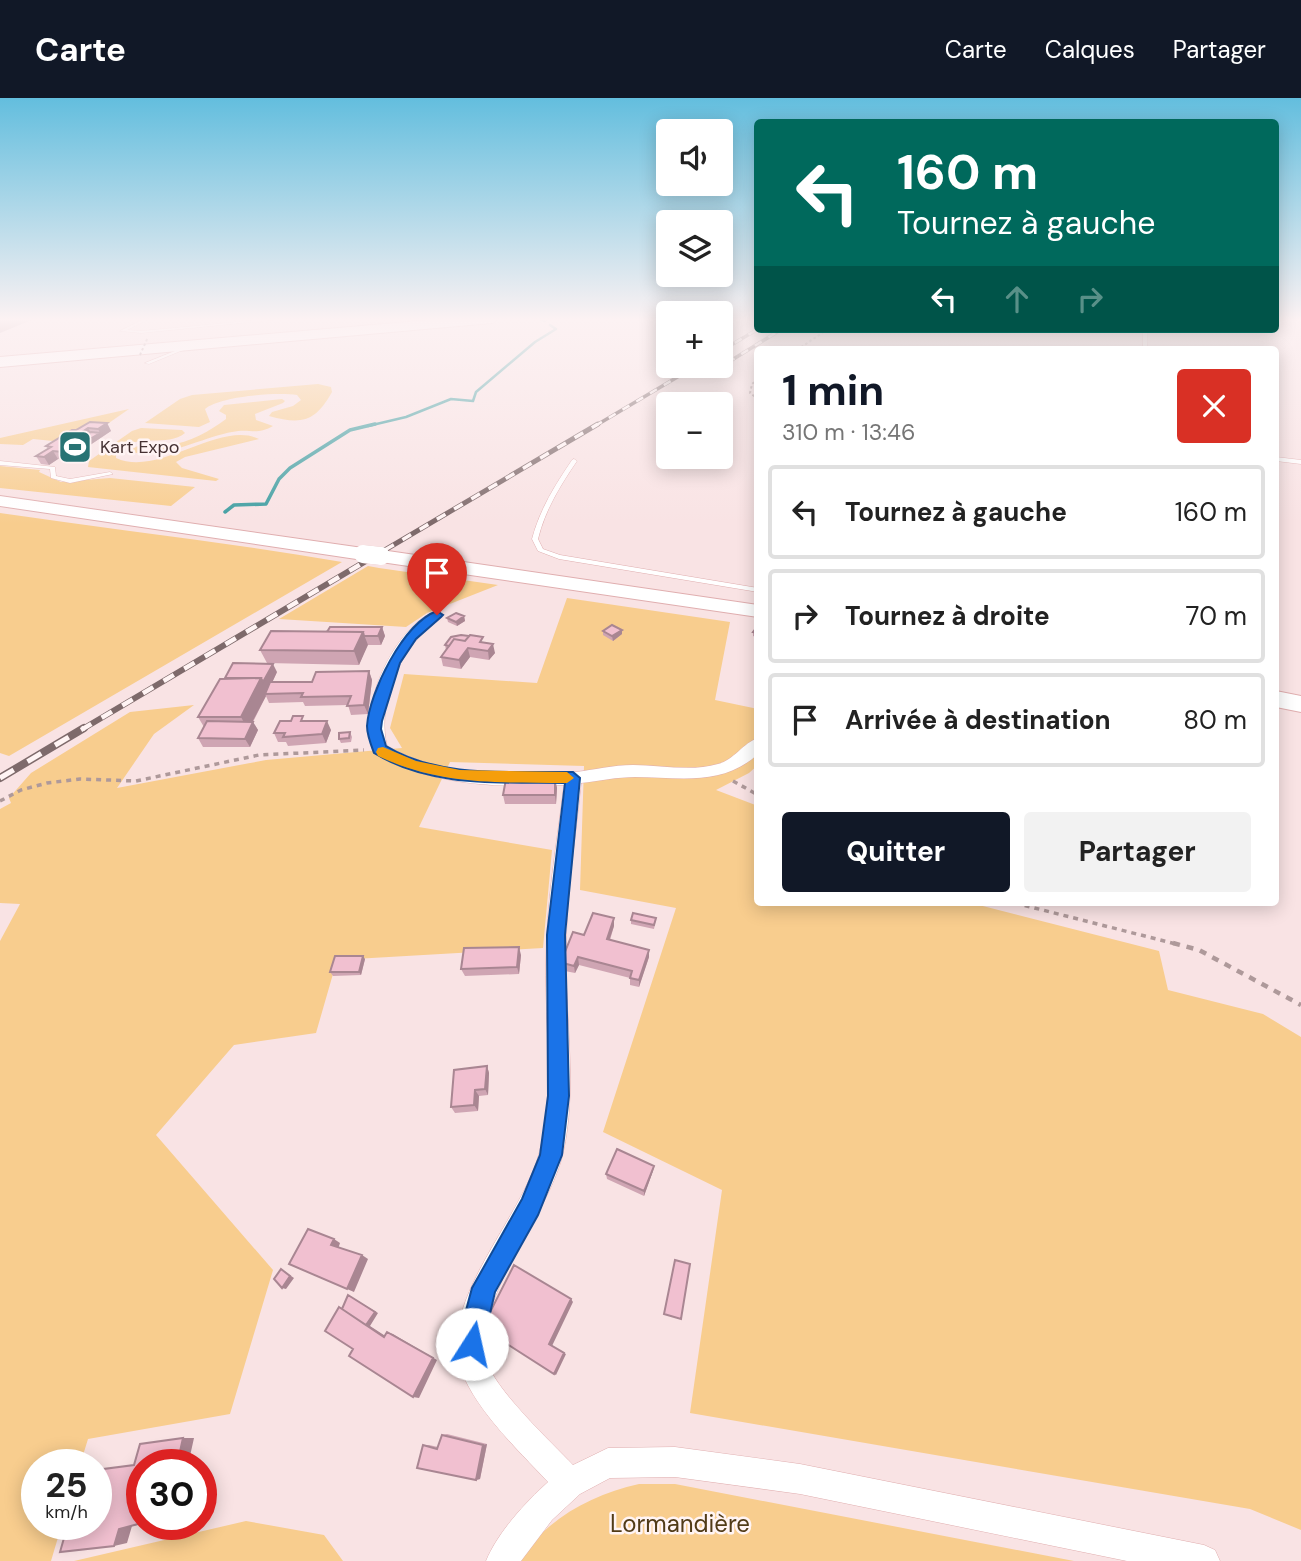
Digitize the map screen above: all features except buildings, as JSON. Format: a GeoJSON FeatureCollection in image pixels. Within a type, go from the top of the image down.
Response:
{"type":"FeatureCollection","features":[{"type":"Feature","properties":{"kind":"main road"},"geometry":{"type":"LineString","coordinates":[[0,501],[754,610]]}},
{"type":"Feature","properties":{"kind":"main road"},"geometry":{"type":"LineString","coordinates":[[1279,700],[1301,704]]}},
{"type":"Feature","properties":{"kind":"street"},"geometry":{"type":"LineString","coordinates":[[437,615],[411,637],[394,663],[375,721],[374,729],[380,749],[400,762],[459,780],[573,778],[610,772],[716,771],[734,765],[754,748]]}},
{"type":"Feature","properties":{"kind":"street"},"geometry":{"type":"LineString","coordinates":[[569,1483],[486,1387],[471,1359],[473,1329],[484,1288],[530,1207],[551,1155],[559,1096],[556,935],[573,778]]}},
{"type":"Feature","properties":{"kind":"street"},"geometry":{"type":"LineString","coordinates":[[502,1561],[541,1509],[569,1483],[608,1462],[676,1462],[800,1479],[1204,1561]]}},
{"type":"Feature","properties":{"kind":"lane"},"geometry":{"type":"LineString","coordinates":[[1279,459],[1301,462]]}},
{"type":"Feature","properties":{"kind":"lane"},"geometry":{"type":"LineString","coordinates":[[573,461],[548,498],[535,540],[540,550],[559,557],[754,589]]}},
{"type":"Feature","properties":{"kind":"lane"},"geometry":{"type":"LineString","coordinates":[[0,463],[53,468],[52,477],[65,481],[110,474]]}},
{"type":"Feature","properties":{"kind":"path"},"geometry":{"type":"LineString","coordinates":[[0,802],[21,790],[47,783],[80,779],[136,781],[259,755],[380,749]]}},
{"type":"Feature","properties":{"kind":"path"},"geometry":{"type":"LineString","coordinates":[[716,771],[754,793]]}},
{"type":"Feature","properties":{"kind":"path"},"geometry":{"type":"LineString","coordinates":[[1027,906],[1199,950],[1301,1005]]}},
{"type":"Feature","properties":{"kind":"green space"},"geometry":{"type":"Polygon","coordinates":[[[281,387],[331,387],[332,392],[320,410],[307,419],[290,420],[269,416],[272,412],[293,406],[301,400],[297,395],[276,394],[236,398],[213,405],[205,409],[210,422],[199,427],[145,423],[180,399],[192,395],[281,387]]]}},
{"type":"Feature","properties":{"kind":"green space"},"geometry":{"type":"Polygon","coordinates":[[[282,399],[285,401],[283,403],[255,414],[256,420],[273,426],[267,429],[221,434],[153,454],[131,451],[138,446],[177,444],[199,436],[226,419],[226,415],[219,411],[224,405],[282,399]]]}},
{"type":"Feature","properties":{"kind":"green space"},"geometry":{"type":"Polygon","coordinates":[[[129,409],[106,425],[65,435],[53,441],[33,439],[23,445],[0,444],[0,438],[129,409]]]}},
{"type":"Feature","properties":{"kind":"green space"},"geometry":{"type":"Polygon","coordinates":[[[141,428],[182,430],[185,433],[170,439],[125,445],[116,451],[116,458],[133,462],[151,461],[226,437],[243,435],[259,439],[185,457],[176,462],[182,468],[219,479],[216,481],[88,467],[89,461],[132,431],[141,428]]]}},
{"type":"Feature","properties":{"kind":"green space"},"geometry":{"type":"Polygon","coordinates":[[[0,466],[40,470],[39,472],[61,482],[110,478],[195,487],[171,506],[0,488],[0,466]]]}},
{"type":"Feature","properties":{"kind":"green space"},"geometry":{"type":"Polygon","coordinates":[[[0,513],[342,562],[9,756],[0,753],[0,513]]]}},
{"type":"Feature","properties":{"kind":"green space"},"geometry":{"type":"Polygon","coordinates":[[[368,566],[498,585],[427,613],[406,627],[279,619],[368,566]]]}},
{"type":"Feature","properties":{"kind":"green space"},"geometry":{"type":"Polygon","coordinates":[[[567,598],[730,622],[715,700],[754,708],[754,769],[716,790],[754,804],[754,906],[983,906],[1159,951],[1168,990],[1263,1014],[1301,1037],[1301,1530],[1250,1509],[690,1413],[722,1190],[603,1132],[676,908],[580,890],[584,766],[450,762],[419,827],[552,850],[543,948],[337,960],[316,1033],[234,1045],[156,1135],[273,1270],[230,1414],[88,1439],[85,1449],[21,1449],[21,1540],[57,1540],[51,1561],[0,1561],[0,941],[20,904],[0,903],[0,809],[11,803],[9,798],[31,773],[130,712],[194,705],[154,734],[117,788],[266,760],[402,748],[390,728],[404,674],[537,683],[567,598]]]}},
{"type":"Feature","properties":{"kind":"green space","name":"Lormandière"},"geometry":{"type":"Polygon","coordinates":[[[639,1484],[675,1484],[1074,1561],[518,1561],[542,1533],[571,1511],[604,1495],[639,1484]]]}},
{"type":"Feature","properties":{"kind":"green space"},"geometry":{"type":"Polygon","coordinates":[[[246,1521],[324,1535],[343,1561],[74,1561],[164,1540],[217,1540],[217,1528],[246,1521]]]}},
{"type":"Feature","properties":{"kind":"waterway"},"geometry":{"type":"LineString","coordinates":[[368,426],[406,417],[451,399],[473,401],[476,392],[482,387]]}},
{"type":"Feature","properties":{"kind":"waterway"},"geometry":{"type":"LineString","coordinates":[[225,512],[234,505],[266,504],[279,479],[290,468],[350,430],[375,424]]}},
{"type":"Feature","properties":{"kind":"railway"},"geometry":{"type":"LineString","coordinates":[[595,426],[660,387]]}},
{"type":"Feature","properties":{"kind":"railway"},"geometry":{"type":"LineString","coordinates":[[368,560],[598,424]]}},
{"type":"Feature","properties":{"kind":"railway"},"geometry":{"type":"LineString","coordinates":[[81,730],[371,558]]}},
{"type":"Feature","properties":{"kind":"railway"},"geometry":{"type":"LineString","coordinates":[[0,778],[84,728]]}},
{"type":"Feature","properties":{"kind":"slow traffic"},"geometry":{"type":"LineString","coordinates":[[383,752],[412,766],[460,775],[567,778]]}},
{"type":"Feature","properties":{"kind":"place","name":"Kart Expo"},"geometry":{"type":"Point","coordinates":[75,447]}},
{"type":"Feature","properties":{"kind":"route"},"geometry":{"type":"LineString","coordinates":[[437,615],[418,629],[394,663],[375,721],[374,729],[380,749],[388,756],[412,766],[460,775],[573,778],[556,935],[559,1096],[551,1155],[530,1207],[484,1288],[473,1329],[472,1344]]}}]}
